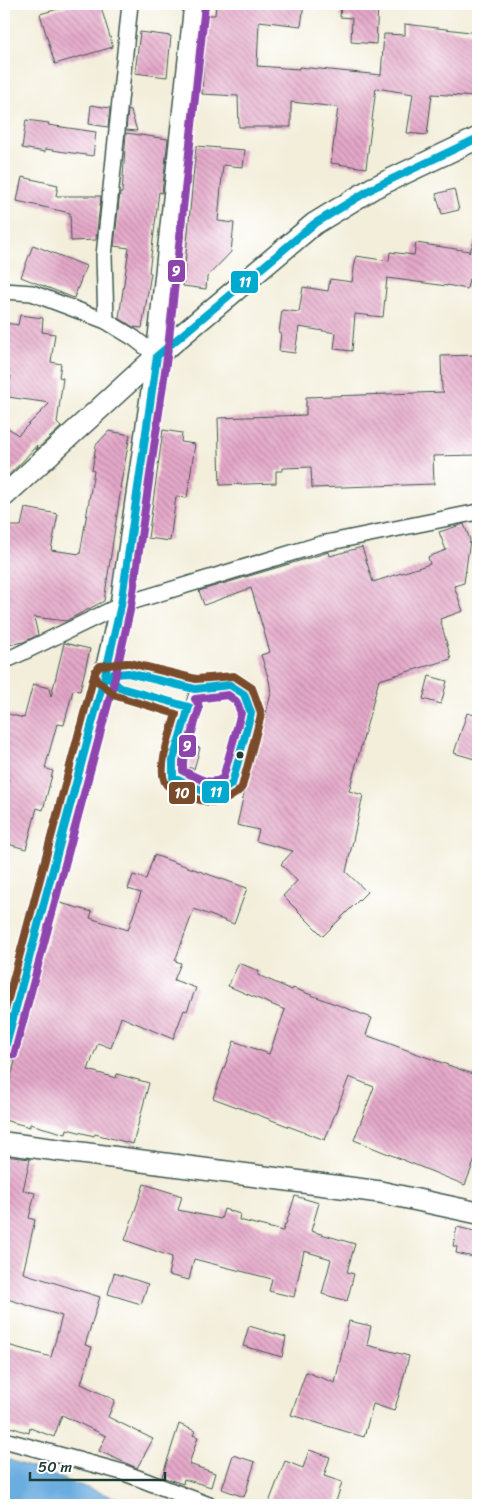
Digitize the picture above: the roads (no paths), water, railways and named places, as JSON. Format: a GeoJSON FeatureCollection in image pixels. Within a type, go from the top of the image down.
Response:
{"type":"FeatureCollection","features":[{"type":"Feature","properties":{"kind":"street"},"geometry":{"type":"LineString","coordinates":[[106,321],[104,256],[130,4]]}},
{"type":"Feature","properties":{"kind":"street"},"geometry":{"type":"LineString","coordinates":[[4,1052],[105,675],[121,605],[157,356],[195,4]]}},
{"type":"Feature","properties":{"kind":"street"},"geometry":{"type":"LineString","coordinates":[[4,496],[157,356],[314,224],[373,188],[478,138]]}},
{"type":"Feature","properties":{"kind":"street"},"geometry":{"type":"LineString","coordinates":[[4,291],[32,293],[106,321],[134,338],[157,356]]}},
{"type":"Feature","properties":{"kind":"street"},"geometry":{"type":"LineString","coordinates":[[4,659],[11,658],[121,605],[321,544],[478,512]]}},
{"type":"Feature","properties":{"kind":"street"},"geometry":{"type":"LineString","coordinates":[[4,1143],[380,1192],[478,1213]]}},
{"type":"Feature","properties":{"kind":"street"},"geometry":{"type":"LineString","coordinates":[[4,1440],[122,1472],[209,1505]]}},
{"type":"Feature","properties":{"kind":"lane"},"geometry":{"type":"LineString","coordinates":[[105,675],[128,673],[195,689],[230,686],[244,694],[251,713],[232,784],[220,792],[206,792],[173,778],[172,760],[195,689]]}},
{"type":"Feature","properties":{"kind":"lane"},"geometry":{"type":"LineString","coordinates":[[105,675],[121,688],[189,707]]}},
{"type":"Feature","properties":{"kind":"water"},"geometry":{"type":"Polygon","coordinates":[[[4,1458],[127,1502],[127,1505],[4,1505],[4,1458]]]}}]}
